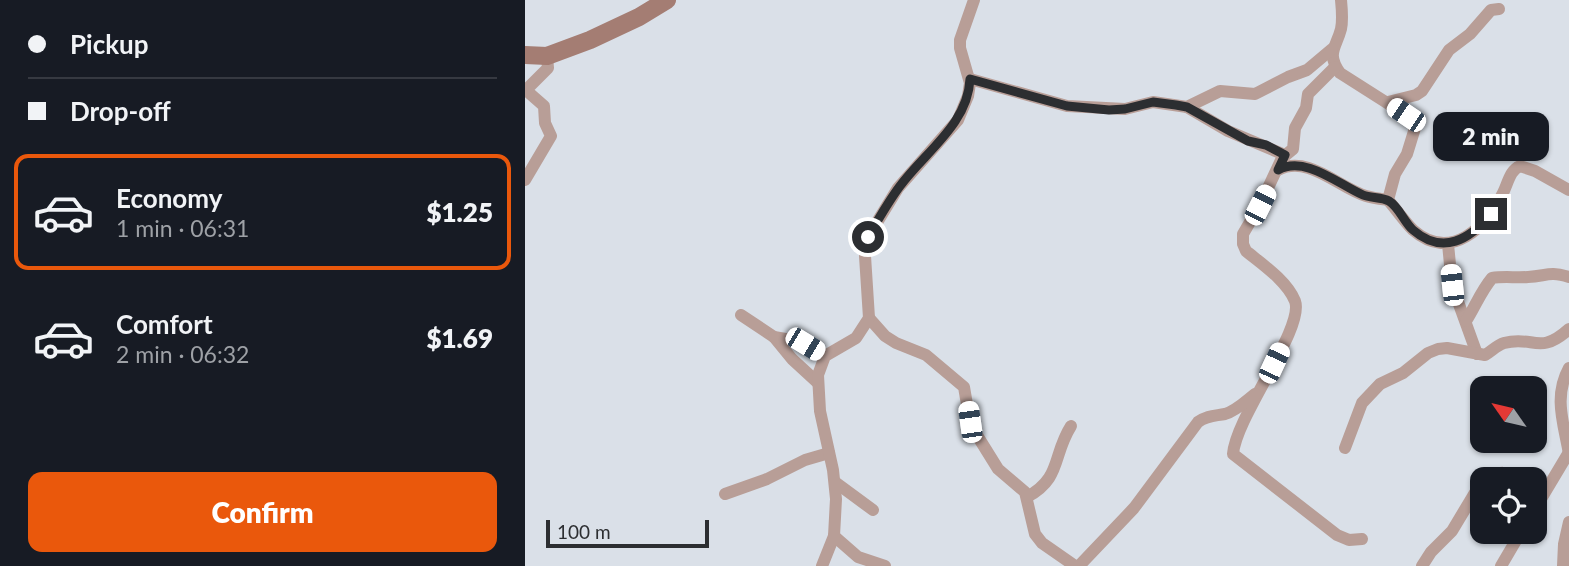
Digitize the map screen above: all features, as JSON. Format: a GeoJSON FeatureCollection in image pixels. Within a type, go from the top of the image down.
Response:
{"type":"FeatureCollection","features":[{"type":"Feature","properties":{"kind":"main road"},"geometry":{"type":"LineString","coordinates":[[525,55],[547,56],[590,40],[639,17],[667,0]]}},
{"type":"Feature","properties":{"kind":"street"},"geometry":{"type":"LineString","coordinates":[[822,566],[834,536],[835,482],[817,382],[825,356],[856,338],[869,318],[865,256],[868,237],[898,188],[958,120],[968,96],[970,79],[960,40],[974,0]]}},
{"type":"Feature","properties":{"kind":"street"},"geometry":{"type":"LineString","coordinates":[[1187,107],[1220,91],[1255,94],[1313,66],[1332,49],[1341,29],[1341,0]]}},
{"type":"Feature","properties":{"kind":"street"},"geometry":{"type":"LineString","coordinates":[[1388,102],[1422,91],[1449,50],[1470,34],[1491,10],[1499,9]]}},
{"type":"Feature","properties":{"kind":"street"},"geometry":{"type":"LineString","coordinates":[[1332,49],[1333,69],[1308,94],[1306,108],[1295,128],[1293,149],[1285,155],[1242,239],[1247,250],[1284,286],[1296,304],[1290,331],[1235,441],[1233,453],[1337,535],[1349,540],[1362,539]]}},
{"type":"Feature","properties":{"kind":"street"},"geometry":{"type":"LineString","coordinates":[[525,180],[551,136],[545,123],[544,106],[528,92],[528,88],[548,68],[547,56]]}},
{"type":"Feature","properties":{"kind":"street"},"geometry":{"type":"LineString","coordinates":[[1313,66],[1333,69],[1388,102],[1406,115],[1415,128],[1407,154],[1395,174],[1388,200]]}},
{"type":"Feature","properties":{"kind":"street"},"geometry":{"type":"LineString","coordinates":[[970,79],[1067,106],[1125,109],[1153,102],[1187,107],[1228,131],[1285,155]]}},
{"type":"Feature","properties":{"kind":"street"},"geometry":{"type":"LineString","coordinates":[[1278,170],[1286,165],[1308,169],[1325,174],[1365,196],[1388,200],[1413,229],[1427,238],[1448,244],[1467,236],[1483,224],[1498,202],[1515,168],[1525,166],[1569,190]]}},
{"type":"Feature","properties":{"kind":"street"},"geometry":{"type":"LineString","coordinates":[[1448,244],[1452,285],[1477,354]]}},
{"type":"Feature","properties":{"kind":"street"},"geometry":{"type":"LineString","coordinates":[[1466,321],[1492,278],[1532,277],[1544,273],[1569,277]]}},
{"type":"Feature","properties":{"kind":"street"},"geometry":{"type":"LineString","coordinates":[[741,315],[775,337],[792,359],[817,382]]}},
{"type":"Feature","properties":{"kind":"street"},"geometry":{"type":"LineString","coordinates":[[869,318],[885,336],[926,355],[964,387],[970,422],[990,459],[1027,497],[1035,534],[1042,543],[1077,566],[1135,508],[1198,422],[1206,416],[1224,414],[1258,392]]}},
{"type":"Feature","properties":{"kind":"street"},"geometry":{"type":"LineString","coordinates":[[1345,448],[1362,403],[1380,384],[1403,373],[1428,353],[1447,348],[1485,355],[1507,342],[1547,344],[1569,329]]}},
{"type":"Feature","properties":{"kind":"street"},"geometry":{"type":"LineString","coordinates":[[775,337],[797,341],[825,356]]}},
{"type":"Feature","properties":{"kind":"street"},"geometry":{"type":"LineString","coordinates":[[1547,480],[1569,453],[1562,423],[1560,391],[1569,368]]}},
{"type":"Feature","properties":{"kind":"street"},"geometry":{"type":"LineString","coordinates":[[1027,497],[1050,480],[1060,445],[1071,426]]}},
{"type":"Feature","properties":{"kind":"street"},"geometry":{"type":"LineString","coordinates":[[725,494],[767,479],[805,460],[829,453]]}},
{"type":"Feature","properties":{"kind":"street"},"geometry":{"type":"LineString","coordinates":[[835,482],[873,510]]}},
{"type":"Feature","properties":{"kind":"street"},"geometry":{"type":"LineString","coordinates":[[1422,566],[1431,552],[1452,531],[1470,501]]}},
{"type":"Feature","properties":{"kind":"street"},"geometry":{"type":"LineString","coordinates":[[1563,566],[1569,522]]}},
{"type":"Feature","properties":{"kind":"street"},"geometry":{"type":"LineString","coordinates":[[834,536],[858,557],[885,566]]}},
{"type":"Feature","properties":{"kind":"street"},"geometry":{"type":"LineString","coordinates":[[1501,566],[1514,544]]}},
{"type":"Feature","properties":{"kind":"route"},"geometry":{"type":"LineString","coordinates":[[868,237],[898,188],[958,120],[968,96],[970,79],[1087,109],[1125,109],[1153,102],[1187,107],[1248,141],[1266,145],[1285,155],[1278,170],[1286,165],[1308,169],[1325,174],[1365,196],[1388,200],[1413,229],[1438,243],[1448,244],[1467,236],[1491,214]]}}]}
